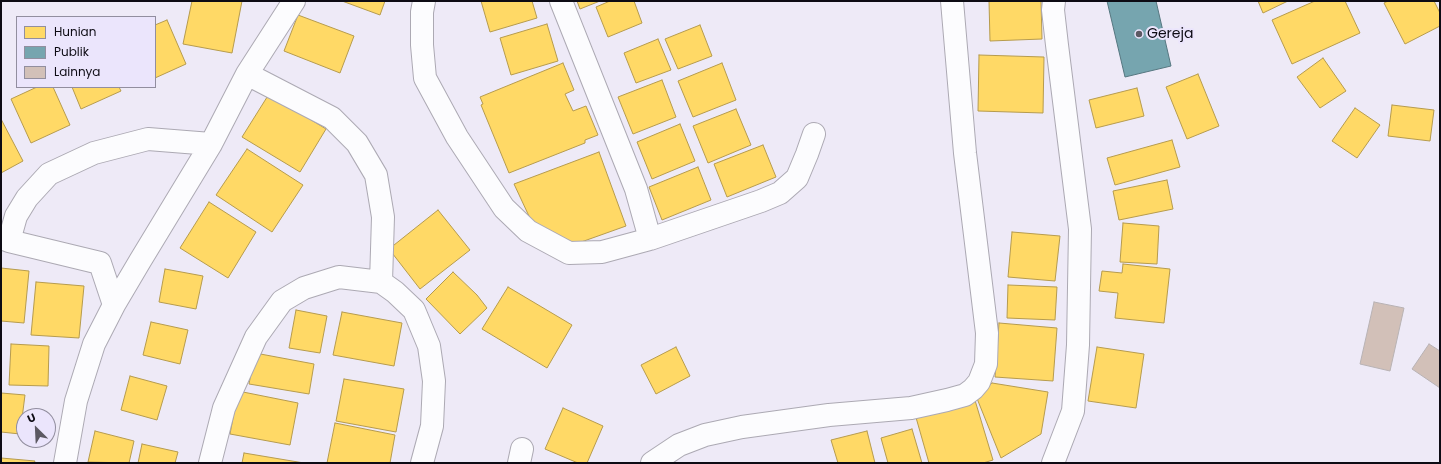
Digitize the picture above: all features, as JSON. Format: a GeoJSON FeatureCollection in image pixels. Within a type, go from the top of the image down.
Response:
{"type":"FeatureCollection","features":[{"type":"Feature","properties":{"kind":"street"},"geometry":{"type":"LineString","coordinates":[[65,463],[76,401],[94,344],[114,305],[211,144],[247,74],[294,1]]}},
{"type":"Feature","properties":{"kind":"street"},"geometry":{"type":"LineString","coordinates":[[424,1],[422,12],[422,32],[425,78],[457,137],[504,208],[528,230],[570,253],[602,252],[650,239],[761,201],[780,193],[797,178],[814,134]]}},
{"type":"Feature","properties":{"kind":"street"},"geometry":{"type":"LineString","coordinates":[[561,1],[636,189],[650,239]]}},
{"type":"Feature","properties":{"kind":"street"},"geometry":{"type":"LineString","coordinates":[[652,463],[679,445],[705,435],[742,427],[829,414],[911,408],[964,395],[973,390],[979,382],[986,364],[987,333],[965,153],[952,1]]}},
{"type":"Feature","properties":{"kind":"street"},"geometry":{"type":"LineString","coordinates":[[1053,463],[1073,411],[1078,345],[1080,229],[1053,10],[1054,1]]}},
{"type":"Feature","properties":{"kind":"street"},"geometry":{"type":"LineString","coordinates":[[247,74],[332,118],[357,144],[376,175],[383,217],[381,282]]}},
{"type":"Feature","properties":{"kind":"street"},"geometry":{"type":"LineString","coordinates":[[114,305],[100,263],[5,239],[16,216],[27,198],[49,174],[94,154],[148,139],[211,144]]}},
{"type":"Feature","properties":{"kind":"street"},"geometry":{"type":"LineString","coordinates":[[210,463],[224,408],[256,337],[282,301],[304,288],[339,277],[381,282],[395,292],[414,310],[429,346],[434,381],[432,426],[422,463]]}},
{"type":"Feature","properties":{"kind":"building: Hunian"},"geometry":{"type":"Polygon","coordinates":[[[192,1],[242,1],[232,53],[183,44],[192,1]]]}},
{"type":"Feature","properties":{"kind":"building: Hunian"},"geometry":{"type":"Polygon","coordinates":[[[342,1],[385,1],[380,15],[342,1]]]}},
{"type":"Feature","properties":{"kind":"building: Hunian"},"geometry":{"type":"Polygon","coordinates":[[[481,1],[532,1],[537,18],[490,32],[481,1]]]}},
{"type":"Feature","properties":{"kind":"building: Hunian"},"geometry":{"type":"Polygon","coordinates":[[[577,1],[600,1],[580,9],[577,1]]]}},
{"type":"Feature","properties":{"kind":"building: Hunian"},"geometry":{"type":"Polygon","coordinates":[[[610,1],[634,1],[642,23],[608,37],[596,7],[610,1]]]}},
{"type":"Feature","properties":{"kind":"building: Hunian"},"geometry":{"type":"Polygon","coordinates":[[[989,1],[1041,1],[1042,39],[990,41],[989,1]]]}},
{"type":"Feature","properties":{"kind":"building: Hunian"},"geometry":{"type":"Polygon","coordinates":[[[1258,1],[1288,1],[1263,13],[1258,1]]]}},
{"type":"Feature","properties":{"kind":"building: Hunian"},"geometry":{"type":"Polygon","coordinates":[[[1315,1],[1345,1],[1360,33],[1292,64],[1272,20],[1315,1]]]}},
{"type":"Feature","properties":{"kind":"building: Hunian"},"geometry":{"type":"Polygon","coordinates":[[[1388,1],[1434,1],[1440,13],[1440,26],[1405,44],[1384,3],[1388,1]]]}},
{"type":"Feature","properties":{"kind":"building: Hunian"},"geometry":{"type":"Polygon","coordinates":[[[298,15],[354,36],[340,73],[284,51],[298,15]]]}},
{"type":"Feature","properties":{"kind":"building: Hunian"},"geometry":{"type":"Polygon","coordinates":[[[167,20],[186,64],[156,78],[156,25],[167,20]]]}},
{"type":"Feature","properties":{"kind":"building: Hunian"},"geometry":{"type":"Polygon","coordinates":[[[547,24],[558,61],[511,75],[500,38],[547,24]]]}},
{"type":"Feature","properties":{"kind":"building: Hunian"},"geometry":{"type":"Polygon","coordinates":[[[700,25],[712,56],[678,69],[665,39],[700,25]]]}},
{"type":"Feature","properties":{"kind":"building: Hunian"},"geometry":{"type":"Polygon","coordinates":[[[658,39],[671,70],[636,83],[624,53],[658,39]]]}},
{"type":"Feature","properties":{"kind":"building: Hunian"},"geometry":{"type":"Polygon","coordinates":[[[979,55],[1044,57],[1043,113],[978,111],[979,55]]]}},
{"type":"Feature","properties":{"kind":"building: Hunian"},"geometry":{"type":"Polygon","coordinates":[[[1323,58],[1346,91],[1320,108],[1297,77],[1323,58]]]}},
{"type":"Feature","properties":{"kind":"building: Hunian"},"geometry":{"type":"Polygon","coordinates":[[[563,63],[574,90],[565,94],[573,111],[586,106],[598,135],[585,140],[585,143],[509,173],[481,105],[483,104],[480,97],[563,63]]]}},
{"type":"Feature","properties":{"kind":"building: Hunian"},"geometry":{"type":"Polygon","coordinates":[[[722,63],[736,100],[693,117],[678,81],[722,63]]]}},
{"type":"Feature","properties":{"kind":"building: Hunian"},"geometry":{"type":"Polygon","coordinates":[[[1198,74],[1219,126],[1187,139],[1166,87],[1198,74]]]}},
{"type":"Feature","properties":{"kind":"building: Hunian"},"geometry":{"type":"Polygon","coordinates":[[[662,80],[676,117],[633,134],[618,97],[662,80]]]}},
{"type":"Feature","properties":{"kind":"building: Hunian"},"geometry":{"type":"Polygon","coordinates":[[[35,88],[53,88],[70,125],[31,143],[11,99],[35,88]]]}},
{"type":"Feature","properties":{"kind":"building: Hunian"},"geometry":{"type":"Polygon","coordinates":[[[72,88],[120,88],[121,91],[81,109],[72,88]]]}},
{"type":"Feature","properties":{"kind":"building: Hunian"},"geometry":{"type":"Polygon","coordinates":[[[1137,88],[1144,116],[1096,128],[1089,100],[1137,88]]]}},
{"type":"Feature","properties":{"kind":"building: Hunian"},"geometry":{"type":"Polygon","coordinates":[[[269,94],[326,129],[300,172],[242,137],[269,94]]]}},
{"type":"Feature","properties":{"kind":"building: Hunian"},"geometry":{"type":"Polygon","coordinates":[[[1392,105],[1434,110],[1430,141],[1388,136],[1392,105]]]}},
{"type":"Feature","properties":{"kind":"building: Hunian"},"geometry":{"type":"Polygon","coordinates":[[[1355,108],[1380,125],[1357,158],[1332,141],[1355,108]]]}},
{"type":"Feature","properties":{"kind":"building: Hunian"},"geometry":{"type":"Polygon","coordinates":[[[736,109],[751,145],[708,163],[693,126],[736,109]]]}},
{"type":"Feature","properties":{"kind":"building: Hunian"},"geometry":{"type":"Polygon","coordinates":[[[1,119],[23,161],[1,173],[1,119]]]}},
{"type":"Feature","properties":{"kind":"building: Hunian"},"geometry":{"type":"Polygon","coordinates":[[[680,124],[695,161],[652,179],[637,142],[680,124]]]}},
{"type":"Feature","properties":{"kind":"building: Hunian"},"geometry":{"type":"Polygon","coordinates":[[[1172,140],[1180,167],[1115,185],[1107,158],[1172,140]]]}},
{"type":"Feature","properties":{"kind":"building: Hunian"},"geometry":{"type":"Polygon","coordinates":[[[763,145],[776,177],[727,197],[714,164],[763,145]]]}},
{"type":"Feature","properties":{"kind":"building: Hunian"},"geometry":{"type":"Polygon","coordinates":[[[247,149],[303,185],[272,232],[216,195],[247,149]]]}},
{"type":"Feature","properties":{"kind":"building: Hunian"},"geometry":{"type":"Polygon","coordinates":[[[599,152],[626,226],[570,246],[535,229],[514,184],[599,152]]]}},
{"type":"Feature","properties":{"kind":"building: Hunian"},"geometry":{"type":"Polygon","coordinates":[[[698,167],[711,200],[662,220],[649,187],[698,167]]]}},
{"type":"Feature","properties":{"kind":"building: Hunian"},"geometry":{"type":"Polygon","coordinates":[[[1167,180],[1173,209],[1119,220],[1113,191],[1167,180]]]}},
{"type":"Feature","properties":{"kind":"building: Hunian"},"geometry":{"type":"Polygon","coordinates":[[[209,202],[256,232],[228,278],[180,248],[209,202]]]}},
{"type":"Feature","properties":{"kind":"building: Hunian"},"geometry":{"type":"Polygon","coordinates":[[[438,210],[470,250],[420,289],[389,249],[438,210]]]}},
{"type":"Feature","properties":{"kind":"building: Hunian"},"geometry":{"type":"Polygon","coordinates":[[[1123,223],[1159,226],[1157,264],[1120,262],[1123,223]]]}},
{"type":"Feature","properties":{"kind":"building: Hunian"},"geometry":{"type":"Polygon","coordinates":[[[1012,232],[1060,236],[1055,281],[1008,277],[1012,232]]]}},
{"type":"Feature","properties":{"kind":"building: Hunian"},"geometry":{"type":"Polygon","coordinates":[[[1123,264],[1170,269],[1164,323],[1115,318],[1118,293],[1099,291],[1102,271],[1122,273],[1123,264]]]}},
{"type":"Feature","properties":{"kind":"building: Hunian"},"geometry":{"type":"Polygon","coordinates":[[[1,268],[29,271],[24,323],[1,321],[1,268]]]}},
{"type":"Feature","properties":{"kind":"building: Hunian"},"geometry":{"type":"Polygon","coordinates":[[[165,269],[203,276],[196,309],[159,302],[165,269]]]}},
{"type":"Feature","properties":{"kind":"building: Hunian"},"geometry":{"type":"Polygon","coordinates":[[[453,272],[477,295],[487,308],[460,334],[426,299],[453,272]]]}},
{"type":"Feature","properties":{"kind":"building: Hunian"},"geometry":{"type":"Polygon","coordinates":[[[36,282],[84,286],[79,338],[31,335],[36,282]]]}},
{"type":"Feature","properties":{"kind":"building: Hunian"},"geometry":{"type":"Polygon","coordinates":[[[1008,285],[1057,287],[1055,320],[1007,318],[1008,285]]]}},
{"type":"Feature","properties":{"kind":"building: Hunian"},"geometry":{"type":"Polygon","coordinates":[[[508,287],[572,325],[547,368],[482,329],[508,287]]]}},
{"type":"Feature","properties":{"kind":"building: Hunian"},"geometry":{"type":"Polygon","coordinates":[[[296,310],[327,316],[320,353],[289,348],[296,310]]]}},
{"type":"Feature","properties":{"kind":"building: Hunian"},"geometry":{"type":"Polygon","coordinates":[[[342,312],[402,323],[394,366],[333,355],[342,312]]]}},
{"type":"Feature","properties":{"kind":"building: Hunian"},"geometry":{"type":"Polygon","coordinates":[[[151,322],[188,330],[180,364],[143,355],[151,322]]]}},
{"type":"Feature","properties":{"kind":"building: Hunian"},"geometry":{"type":"Polygon","coordinates":[[[999,323],[1057,328],[1053,381],[995,377],[999,323]]]}},
{"type":"Feature","properties":{"kind":"building: Hunian"},"geometry":{"type":"Polygon","coordinates":[[[11,344],[49,346],[48,386],[9,385],[11,344]]]}},
{"type":"Feature","properties":{"kind":"building: Hunian"},"geometry":{"type":"Polygon","coordinates":[[[676,347],[690,376],[656,394],[641,365],[676,347]]]}},
{"type":"Feature","properties":{"kind":"building: Hunian"},"geometry":{"type":"Polygon","coordinates":[[[1097,347],[1144,354],[1136,408],[1088,401],[1097,347]]]}},
{"type":"Feature","properties":{"kind":"building: Hunian"},"geometry":{"type":"Polygon","coordinates":[[[255,353],[314,364],[309,394],[249,384],[255,353]]]}},
{"type":"Feature","properties":{"kind":"building: Hunian"},"geometry":{"type":"Polygon","coordinates":[[[130,376],[167,386],[157,420],[121,410],[130,376]]]}},
{"type":"Feature","properties":{"kind":"building: Hunian"},"geometry":{"type":"Polygon","coordinates":[[[344,379],[404,389],[396,432],[336,421],[344,379]]]}},
{"type":"Feature","properties":{"kind":"building: Hunian"},"geometry":{"type":"Polygon","coordinates":[[[992,383],[1048,392],[1041,434],[1001,458],[976,396],[992,383]]]}},
{"type":"Feature","properties":{"kind":"building: Hunian"},"geometry":{"type":"Polygon","coordinates":[[[238,391],[298,403],[290,445],[230,434],[238,391]]]}},
{"type":"Feature","properties":{"kind":"building: Hunian"},"geometry":{"type":"Polygon","coordinates":[[[1,393],[25,395],[23,408],[16,408],[16,434],[1,432],[1,393]]]}},
{"type":"Feature","properties":{"kind":"building: Hunian"},"geometry":{"type":"Polygon","coordinates":[[[974,397],[993,460],[983,463],[929,463],[915,414],[974,397]]]}},
{"type":"Feature","properties":{"kind":"building: Hunian"},"geometry":{"type":"Polygon","coordinates":[[[563,408],[603,426],[587,463],[578,463],[545,449],[563,408]]]}},
{"type":"Feature","properties":{"kind":"building: Hunian"},"geometry":{"type":"Polygon","coordinates":[[[335,423],[395,435],[390,463],[327,463],[335,423]]]}},
{"type":"Feature","properties":{"kind":"building: Hunian"},"geometry":{"type":"Polygon","coordinates":[[[912,429],[922,463],[888,463],[881,438],[912,429]]]}},
{"type":"Feature","properties":{"kind":"building: Hunian"},"geometry":{"type":"Polygon","coordinates":[[[95,431],[134,441],[129,463],[88,462],[95,431]]]}},
{"type":"Feature","properties":{"kind":"building: Hunian"},"geometry":{"type":"Polygon","coordinates":[[[867,431],[875,463],[838,463],[831,440],[867,431]]]}},
{"type":"Feature","properties":{"kind":"building: Hunian"},"geometry":{"type":"Polygon","coordinates":[[[142,444],[178,452],[175,463],[138,463],[142,444]]]}},
{"type":"Feature","properties":{"kind":"building: Hunian"},"geometry":{"type":"Polygon","coordinates":[[[244,453],[304,463],[242,463],[244,453]]]}},
{"type":"Feature","properties":{"kind":"building: Hunian"},"geometry":{"type":"Polygon","coordinates":[[[1,458],[35,461],[34,463],[1,463],[1,458]]]}},
{"type":"Feature","properties":{"kind":"building: Publik","name":"Gereja"},"geometry":{"type":"Polygon","coordinates":[[[1107,1],[1156,1],[1171,66],[1125,77],[1107,1]]]}},
{"type":"Feature","properties":{"kind":"building: Lainnya"},"geometry":{"type":"Polygon","coordinates":[[[1374,302],[1404,308],[1390,371],[1360,364],[1374,302]]]}},
{"type":"Feature","properties":{"kind":"building: Lainnya"},"geometry":{"type":"Polygon","coordinates":[[[1429,344],[1440,351],[1440,388],[1412,369],[1429,344]]]}},
{"type":"Feature","properties":{"kind":"place","name":"Gereja"},"geometry":{"type":"Point","coordinates":[1139,34]}}]}
